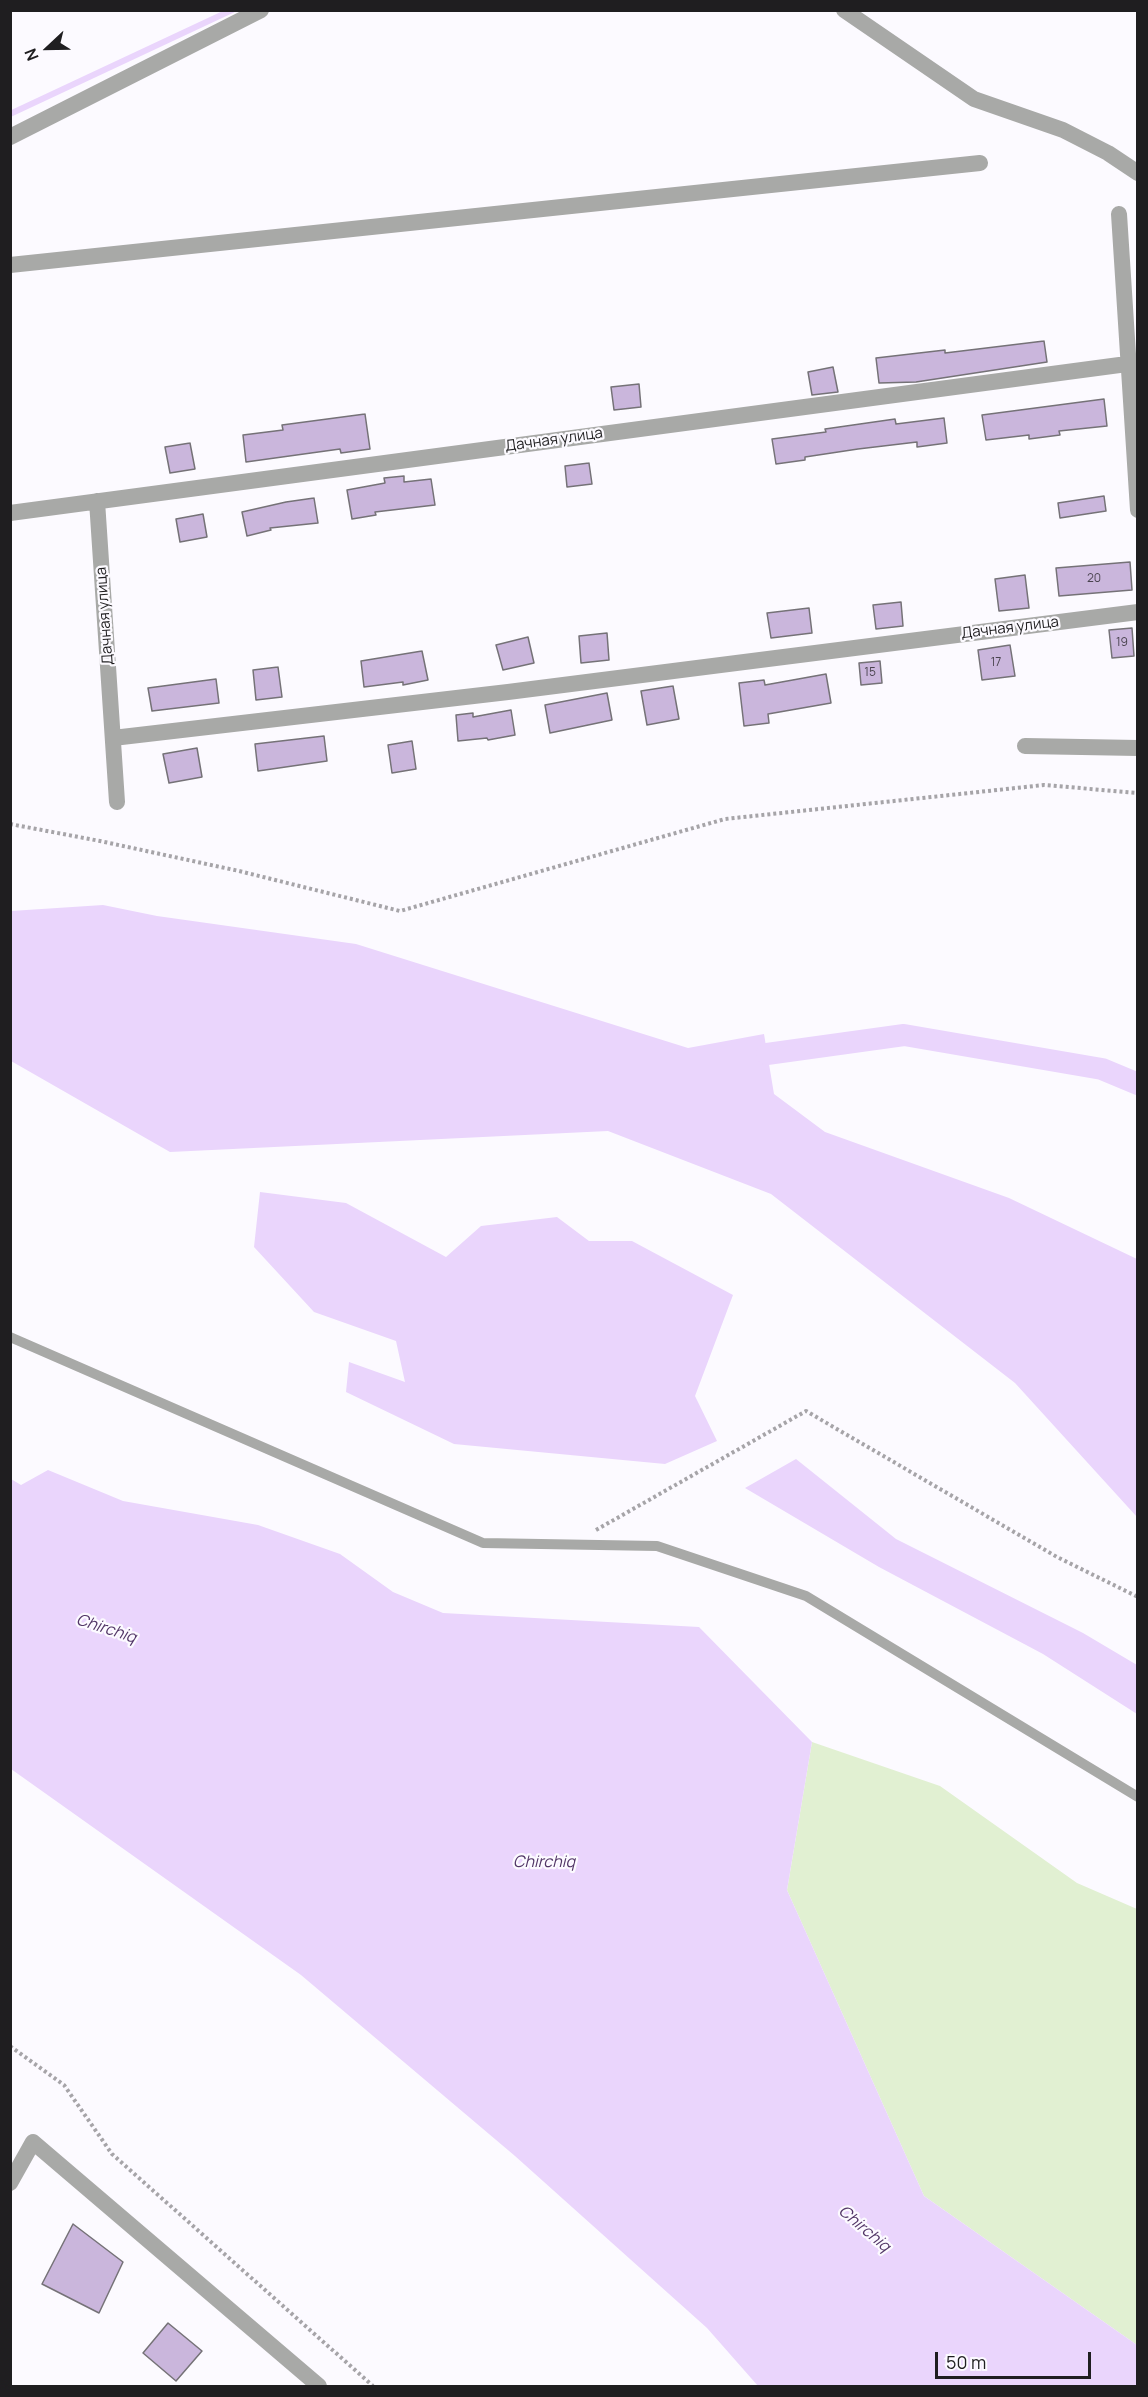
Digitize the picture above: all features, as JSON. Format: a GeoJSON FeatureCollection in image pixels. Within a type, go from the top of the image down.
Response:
{"type":"FeatureCollection","features":[{"type":"Feature","properties":{"kind":"street"},"geometry":{"type":"LineString","coordinates":[[10,137],[261,10]]}},
{"type":"Feature","properties":{"kind":"street"},"geometry":{"type":"LineString","coordinates":[[844,10],[974,99],[1063,130],[1108,153],[1137,173]]}},
{"type":"Feature","properties":{"kind":"street"},"geometry":{"type":"LineString","coordinates":[[10,265],[981,163]]}},
{"type":"Feature","properties":{"kind":"street"},"geometry":{"type":"LineString","coordinates":[[1119,214],[1137,510]]}},
{"type":"Feature","properties":{"kind":"street","name":"Дачная улица"},"geometry":{"type":"LineString","coordinates":[[1127,364],[97,501],[113,738],[508,692],[1137,612]]}},
{"type":"Feature","properties":{"kind":"street"},"geometry":{"type":"LineString","coordinates":[[10,513],[97,501]]}},
{"type":"Feature","properties":{"kind":"street"},"geometry":{"type":"LineString","coordinates":[[113,738],[117,802]]}},
{"type":"Feature","properties":{"kind":"street"},"geometry":{"type":"LineString","coordinates":[[1025,746],[1137,748]]}},
{"type":"Feature","properties":{"kind":"street"},"geometry":{"type":"LineString","coordinates":[[10,2183],[33,2142],[319,2386]]}},
{"type":"Feature","properties":{"kind":"lane"},"geometry":{"type":"LineString","coordinates":[[10,1337],[483,1543],[657,1546],[806,1596],[1137,1797]]}},
{"type":"Feature","properties":{"kind":"path"},"geometry":{"type":"LineString","coordinates":[[10,824],[239,871],[400,911],[725,819],[1044,784],[1137,794]]}},
{"type":"Feature","properties":{"kind":"path"},"geometry":{"type":"LineString","coordinates":[[569,1545],[806,1411],[1057,1557],[1137,1597]]}},
{"type":"Feature","properties":{"kind":"path"},"geometry":{"type":"LineString","coordinates":[[10,2046],[64,2085],[112,2154],[373,2386]]}},
{"type":"Feature","properties":{"kind":"green space"},"geometry":{"type":"Polygon","coordinates":[[[812,1742],[940,1786],[1077,1883],[1137,1909],[1137,2345],[924,2196],[787,1890],[812,1742]]]}},
{"type":"Feature","properties":{"kind":"water"},"geometry":{"type":"Polygon","coordinates":[[[103,905],[157,916],[356,944],[688,1048],[764,1034],[774,1094],[825,1132],[1009,1198],[1137,1259],[1137,1517],[1015,1383],[771,1194],[608,1131],[170,1152],[11,1061],[11,911],[103,905]]]}},
{"type":"Feature","properties":{"kind":"water"},"geometry":{"type":"Polygon","coordinates":[[[260,1192],[346,1203],[446,1257],[481,1226],[557,1217],[589,1241],[632,1241],[733,1295],[695,1396],[717,1441],[665,1464],[454,1444],[346,1392],[349,1362],[405,1382],[396,1341],[314,1312],[254,1247],[260,1192]]]}},
{"type":"Feature","properties":{"kind":"water"},"geometry":{"type":"Polygon","coordinates":[[[796,1459],[896,1539],[1083,1633],[1137,1665],[1137,1714],[1043,1654],[879,1567],[745,1488],[796,1459]]]}},
{"type":"Feature","properties":{"kind":"water","name":"Chirchiq"},"geometry":{"type":"Polygon","coordinates":[[[48,1470],[123,1501],[258,1525],[340,1554],[393,1592],[443,1613],[699,1627],[812,1742],[787,1890],[924,2196],[1137,2345],[1137,2386],[758,2386],[707,2328],[515,2156],[301,1975],[11,1769],[11,1479],[21,1485],[48,1470]]]}},
{"type":"Feature","properties":{"kind":"building"},"geometry":{"type":"Polygon","coordinates":[[[1044,341],[1047,362],[916,382],[879,383],[876,358],[945,350],[945,353],[1044,341]]]}},
{"type":"Feature","properties":{"kind":"building"},"geometry":{"type":"Polygon","coordinates":[[[833,367],[838,392],[812,395],[808,372],[833,367]]]}},
{"type":"Feature","properties":{"kind":"building"},"geometry":{"type":"Polygon","coordinates":[[[639,384],[641,407],[614,410],[611,387],[639,384]]]}},
{"type":"Feature","properties":{"kind":"building"},"geometry":{"type":"Polygon","coordinates":[[[1104,399],[1107,426],[1059,431],[1060,435],[1029,439],[1029,435],[986,440],[982,415],[1104,399]]]}},
{"type":"Feature","properties":{"kind":"building"},"geometry":{"type":"Polygon","coordinates":[[[365,414],[370,449],[341,453],[340,449],[246,462],[243,435],[283,430],[282,425],[365,414]]]}},
{"type":"Feature","properties":{"kind":"building"},"geometry":{"type":"Polygon","coordinates":[[[944,418],[947,443],[917,447],[917,442],[858,449],[776,464],[772,439],[895,419],[896,424],[944,418]]]}},
{"type":"Feature","properties":{"kind":"building"},"geometry":{"type":"Polygon","coordinates":[[[190,443],[195,469],[170,473],[165,447],[190,443]]]}},
{"type":"Feature","properties":{"kind":"building"},"geometry":{"type":"Polygon","coordinates":[[[589,463],[592,484],[567,487],[565,466],[589,463]]]}},
{"type":"Feature","properties":{"kind":"building"},"geometry":{"type":"Polygon","coordinates":[[[404,476],[404,482],[431,479],[435,505],[375,512],[376,515],[352,519],[347,490],[385,483],[384,478],[404,476]]]}},
{"type":"Feature","properties":{"kind":"building"},"geometry":{"type":"Polygon","coordinates":[[[1104,496],[1106,511],[1060,518],[1058,503],[1104,496]]]}},
{"type":"Feature","properties":{"kind":"building"},"geometry":{"type":"Polygon","coordinates":[[[314,498],[318,523],[270,528],[271,530],[247,536],[242,512],[314,498]]]}},
{"type":"Feature","properties":{"kind":"building"},"geometry":{"type":"Polygon","coordinates":[[[203,514],[207,537],[180,542],[176,519],[203,514]]]}},
{"type":"Feature","properties":{"kind":"building"},"geometry":{"type":"Polygon","coordinates":[[[1130,562],[1132,590],[1059,596],[1056,568],[1130,562]]]}},
{"type":"Feature","properties":{"kind":"building"},"geometry":{"type":"Polygon","coordinates":[[[1025,575],[1029,608],[999,611],[995,579],[1025,575]]]}},
{"type":"Feature","properties":{"kind":"building"},"geometry":{"type":"Polygon","coordinates":[[[901,602],[903,626],[876,629],[873,605],[901,602]]]}},
{"type":"Feature","properties":{"kind":"building"},"geometry":{"type":"Polygon","coordinates":[[[809,608],[812,633],[771,638],[767,613],[809,608]]]}},
{"type":"Feature","properties":{"kind":"building"},"geometry":{"type":"Polygon","coordinates":[[[1132,628],[1134,656],[1112,658],[1109,630],[1132,628]]]}},
{"type":"Feature","properties":{"kind":"building"},"geometry":{"type":"Polygon","coordinates":[[[607,633],[609,660],[581,663],[579,636],[607,633]]]}},
{"type":"Feature","properties":{"kind":"building"},"geometry":{"type":"Polygon","coordinates":[[[528,637],[534,663],[503,670],[496,645],[528,637]]]}},
{"type":"Feature","properties":{"kind":"building"},"geometry":{"type":"Polygon","coordinates":[[[1010,645],[1015,676],[982,680],[978,650],[1010,645]]]}},
{"type":"Feature","properties":{"kind":"building"},"geometry":{"type":"Polygon","coordinates":[[[422,651],[428,680],[403,685],[403,682],[364,687],[361,661],[422,651]]]}},
{"type":"Feature","properties":{"kind":"building"},"geometry":{"type":"Polygon","coordinates":[[[880,661],[882,683],[861,685],[859,663],[880,661]]]}},
{"type":"Feature","properties":{"kind":"building"},"geometry":{"type":"Polygon","coordinates":[[[278,667],[282,697],[256,700],[253,670],[278,667]]]}},
{"type":"Feature","properties":{"kind":"building"},"geometry":{"type":"Polygon","coordinates":[[[826,674],[831,703],[768,714],[769,723],[744,726],[739,683],[764,680],[765,685],[826,674]]]}},
{"type":"Feature","properties":{"kind":"building"},"geometry":{"type":"Polygon","coordinates":[[[216,679],[219,703],[152,711],[148,688],[216,679]]]}},
{"type":"Feature","properties":{"kind":"building"},"geometry":{"type":"Polygon","coordinates":[[[673,686],[679,719],[647,725],[641,691],[673,686]]]}},
{"type":"Feature","properties":{"kind":"building"},"geometry":{"type":"Polygon","coordinates":[[[607,693],[612,720],[550,733],[545,705],[607,693]]]}},
{"type":"Feature","properties":{"kind":"building"},"geometry":{"type":"Polygon","coordinates":[[[511,710],[515,735],[488,740],[487,738],[458,741],[456,715],[473,713],[473,717],[511,710]]]}},
{"type":"Feature","properties":{"kind":"building"},"geometry":{"type":"Polygon","coordinates":[[[324,736],[327,761],[258,771],[255,744],[324,736]]]}},
{"type":"Feature","properties":{"kind":"building"},"geometry":{"type":"Polygon","coordinates":[[[412,741],[416,769],[392,773],[388,745],[412,741]]]}},
{"type":"Feature","properties":{"kind":"building"},"geometry":{"type":"Polygon","coordinates":[[[197,748],[202,777],[169,783],[163,754],[197,748]]]}},
{"type":"Feature","properties":{"kind":"building"},"geometry":{"type":"Polygon","coordinates":[[[73,2224],[123,2262],[99,2313],[42,2284],[73,2224]]]}},
{"type":"Feature","properties":{"kind":"building"},"geometry":{"type":"Polygon","coordinates":[[[168,2323],[202,2351],[176,2381],[143,2353],[168,2323]]]}},
{"type":"Feature","properties":{"kind":"waterway"},"geometry":{"type":"LineString","coordinates":[[10,114],[232,10]]}},
{"type":"Feature","properties":{"kind":"waterway"},"geometry":{"type":"LineString","coordinates":[[767,1054],[904,1035],[1102,1069],[1138,1084]]}}]}
